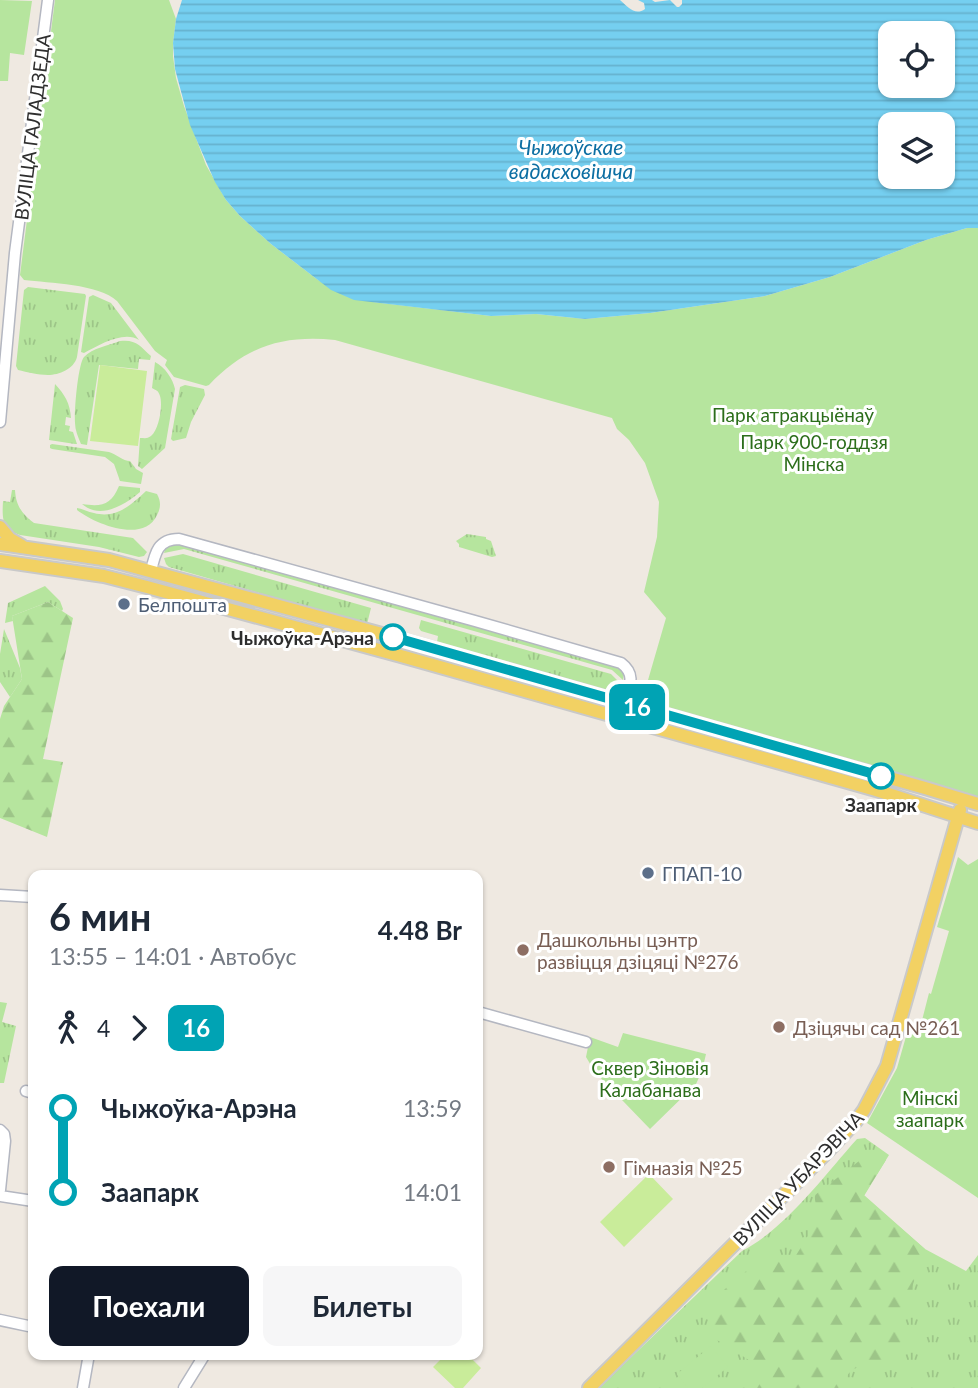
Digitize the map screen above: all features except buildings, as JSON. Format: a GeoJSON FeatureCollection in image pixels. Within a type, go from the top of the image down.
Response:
{"type":"FeatureCollection","features":[{"type":"Feature","properties":{"kind":"main road"},"geometry":{"type":"LineString","coordinates":[[0,527],[10,539],[25,548]]}},
{"type":"Feature","properties":{"kind":"main road"},"geometry":{"type":"LineString","coordinates":[[0,544],[97,557],[150,571],[978,804]]}},
{"type":"Feature","properties":{"kind":"main road"},"geometry":{"type":"LineString","coordinates":[[0,561],[104,576],[147,587],[876,790],[978,823]]}},
{"type":"Feature","properties":{"kind":"main road"},"geometry":{"type":"LineString","coordinates":[[0,572],[22,564]]}},
{"type":"Feature","properties":{"kind":"main road"},"geometry":{"type":"LineString","coordinates":[[147,587],[150,571]]}},
{"type":"Feature","properties":{"kind":"main road"},"geometry":{"type":"LineString","coordinates":[[620,719],[624,703]]}},
{"type":"Feature","properties":{"kind":"main road","name":"ВУЛІЦА УБАРЭВІЧА"},"geometry":{"type":"LineString","coordinates":[[589,1388],[828,1151],[864,1110],[887,1066],[963,800]]}},
{"type":"Feature","properties":{"kind":"street","name":"ВУЛІЦА ГАЛАДЗЕДА"},"geometry":{"type":"LineString","coordinates":[[0,422],[14,263],[48,0]]}},
{"type":"Feature","properties":{"kind":"street"},"geometry":{"type":"LineString","coordinates":[[150,571],[158,549],[169,540],[179,539],[475,621],[621,663],[631,676],[624,703]]}},
{"type":"Feature","properties":{"kind":"street"},"geometry":{"type":"LineString","coordinates":[[0,895],[28,897]]}},
{"type":"Feature","properties":{"kind":"street"},"geometry":{"type":"LineString","coordinates":[[483,1013],[586,1042]]}},
{"type":"Feature","properties":{"kind":"street"},"geometry":{"type":"LineString","coordinates":[[0,1130],[5,1141],[0,1190]]}},
{"type":"Feature","properties":{"kind":"street"},"geometry":{"type":"LineString","coordinates":[[0,1196],[28,1199]]}},
{"type":"Feature","properties":{"kind":"street"},"geometry":{"type":"LineString","coordinates":[[0,1320],[28,1326]]}},
{"type":"Feature","properties":{"kind":"street"},"geometry":{"type":"LineString","coordinates":[[86,1387],[88,1360]]}},
{"type":"Feature","properties":{"kind":"street"},"geometry":{"type":"LineString","coordinates":[[184,1388],[201,1360]]}},
{"type":"Feature","properties":{"kind":"green space"},"geometry":{"type":"Polygon","coordinates":[[[0,0],[32,1],[24,55],[10,53],[8,81],[0,81],[0,0]]]}},
{"type":"Feature","properties":{"kind":"green space","name":"Парк 900-годдзя Мінска"},"geometry":{"type":"Polygon","coordinates":[[[55,0],[169,0],[176,19],[173,56],[176,78],[206,165],[226,200],[271,244],[318,280],[373,302],[491,316],[536,314],[585,319],[650,313],[765,296],[830,277],[926,240],[967,228],[978,228],[978,797],[647,702],[646,687],[666,618],[644,592],[657,537],[659,502],[645,463],[629,440],[617,429],[612,418],[335,340],[299,339],[266,346],[237,361],[206,386],[174,377],[165,365],[167,360],[155,351],[117,301],[109,295],[73,285],[24,280],[20,275],[55,0]]]}},
{"type":"Feature","properties":{"kind":"green space"},"geometry":{"type":"Polygon","coordinates":[[[28,287],[86,296],[77,357],[69,368],[52,375],[18,370],[16,366],[24,290],[28,287]]]}},
{"type":"Feature","properties":{"kind":"green space"},"geometry":{"type":"Polygon","coordinates":[[[93,295],[111,303],[139,340],[133,337],[119,338],[81,352],[89,297],[93,295]]]}},
{"type":"Feature","properties":{"kind":"green space"},"geometry":{"type":"Polygon","coordinates":[[[120,341],[137,344],[151,356],[150,360],[139,359],[138,369],[99,365],[87,445],[81,444],[75,417],[82,361],[92,351],[120,341]]]}},
{"type":"Feature","properties":{"kind":"green space"},"geometry":{"type":"Polygon","coordinates":[[[155,362],[168,374],[175,389],[165,448],[142,469],[138,466],[140,438],[148,438],[154,433],[161,411],[159,394],[152,388],[155,362]]]}},
{"type":"Feature","properties":{"kind":"green space"},"geometry":{"type":"Polygon","coordinates":[[[100,365],[147,371],[138,446],[90,441],[100,365]]]}},
{"type":"Feature","properties":{"kind":"green space"},"geometry":{"type":"Polygon","coordinates":[[[55,384],[68,404],[71,418],[66,417],[65,425],[70,426],[69,431],[73,432],[77,444],[49,440],[55,384]]]}},
{"type":"Feature","properties":{"kind":"green space"},"geometry":{"type":"Polygon","coordinates":[[[185,385],[204,389],[205,395],[186,438],[173,441],[171,439],[180,387],[185,385]]]}},
{"type":"Feature","properties":{"kind":"green space"},"geometry":{"type":"Polygon","coordinates":[[[52,444],[109,452],[130,461],[143,473],[141,484],[120,481],[114,464],[105,457],[52,449],[52,444]]]}},
{"type":"Feature","properties":{"kind":"green space"},"geometry":{"type":"Polygon","coordinates":[[[119,486],[140,488],[140,492],[120,506],[104,511],[89,509],[82,504],[105,503],[113,497],[119,486]]]}},
{"type":"Feature","properties":{"kind":"green space"},"geometry":{"type":"Polygon","coordinates":[[[12,490],[15,490],[20,509],[34,523],[133,538],[147,552],[139,557],[99,547],[14,533],[6,526],[3,513],[3,501],[10,502],[12,490]]]}},
{"type":"Feature","properties":{"kind":"green space"},"geometry":{"type":"Polygon","coordinates":[[[146,491],[157,494],[160,507],[151,524],[142,528],[119,529],[95,521],[77,510],[109,514],[129,506],[146,491]]]}},
{"type":"Feature","properties":{"kind":"green space"},"geometry":{"type":"Polygon","coordinates":[[[467,534],[486,537],[491,541],[496,556],[459,547],[456,541],[467,534]]]}},
{"type":"Feature","properties":{"kind":"green space"},"geometry":{"type":"Polygon","coordinates":[[[180,543],[618,666],[624,672],[623,680],[612,670],[184,549],[164,553],[168,546],[180,543]]]}},
{"type":"Feature","properties":{"kind":"green space"},"geometry":{"type":"Polygon","coordinates":[[[183,554],[371,608],[367,624],[166,564],[164,558],[183,554]]]}},
{"type":"Feature","properties":{"kind":"green space"},"geometry":{"type":"Polygon","coordinates":[[[45,586],[60,601],[62,611],[48,602],[12,616],[13,621],[5,623],[8,603],[45,586]]]}},
{"type":"Feature","properties":{"kind":"green space"},"geometry":{"type":"Polygon","coordinates":[[[48,602],[73,618],[43,759],[63,762],[47,837],[0,818],[0,719],[4,706],[22,679],[12,616],[48,602]]]}},
{"type":"Feature","properties":{"kind":"green space"},"geometry":{"type":"Polygon","coordinates":[[[421,620],[611,674],[621,684],[616,689],[606,691],[437,642],[438,636],[421,631],[421,620]]]}},
{"type":"Feature","properties":{"kind":"green space"},"geometry":{"type":"Polygon","coordinates":[[[4,629],[22,679],[10,697],[0,682],[0,654],[4,629]]]}},
{"type":"Feature","properties":{"kind":"green space","name":"Мінскі заапарк"},"geometry":{"type":"Polygon","coordinates":[[[958,857],[968,865],[978,859],[978,1198],[867,1123],[897,1068],[907,1033],[918,1036],[949,931],[937,927],[958,857]]]}},
{"type":"Feature","properties":{"kind":"green space"},"geometry":{"type":"Polygon","coordinates":[[[0,1002],[7,1003],[2,1022],[16,1026],[4,1083],[0,1083],[0,1002]]]}},
{"type":"Feature","properties":{"kind":"green space","name":"Сквер Зіновія Калабанава"},"geometry":{"type":"Polygon","coordinates":[[[623,1033],[706,1054],[696,1084],[650,1129],[595,1072],[586,1057],[590,1037],[618,1047],[623,1033]]]}},
{"type":"Feature","properties":{"kind":"green space"},"geometry":{"type":"Polygon","coordinates":[[[865,1138],[889,1155],[864,1196],[925,1249],[966,1271],[978,1255],[978,1388],[599,1388],[742,1251],[789,1215],[857,1139],[865,1138]]]}},
{"type":"Feature","properties":{"kind":"green space"},"geometry":{"type":"Polygon","coordinates":[[[875,1156],[886,1160],[864,1195],[925,1249],[911,1290],[903,1304],[902,1337],[898,1352],[884,1360],[853,1370],[845,1379],[842,1388],[747,1388],[753,1376],[752,1362],[717,1340],[714,1334],[712,1316],[717,1298],[764,1256],[777,1254],[795,1257],[819,1218],[815,1195],[863,1158],[875,1156]]]}},
{"type":"Feature","properties":{"kind":"green space"},"geometry":{"type":"Polygon","coordinates":[[[649,1174],[673,1199],[624,1247],[600,1222],[649,1174]]]}},
{"type":"Feature","properties":{"kind":"green space"},"geometry":{"type":"Polygon","coordinates":[[[711,1346],[728,1367],[702,1388],[688,1388],[677,1374],[711,1346]]]}},
{"type":"Feature","properties":{"kind":"green space"},"geometry":{"type":"Polygon","coordinates":[[[440,1360],[473,1360],[481,1368],[463,1388],[455,1388],[433,1367],[440,1360]]]}},
{"type":"Feature","properties":{"kind":"water","name":"Чыжоўскае вадасховішча"},"geometry":{"type":"Polygon","coordinates":[[[182,0],[620,0],[638,12],[645,9],[644,3],[638,0],[670,0],[679,7],[682,0],[978,0],[978,228],[967,228],[926,240],[830,277],[765,296],[650,313],[585,319],[536,314],[491,316],[354,300],[331,290],[271,244],[226,200],[215,182],[190,125],[175,69],[173,43],[182,0]]]}},
{"type":"Feature","properties":{"kind":"bus line","name":"16"},"geometry":{"type":"LineString","coordinates":[[393,637],[881,776]]}},
{"type":"Feature","properties":{"kind":"place","name":"Белпошта"},"geometry":{"type":"Point","coordinates":[124,604]}},
{"type":"Feature","properties":{"kind":"place","name":"Чыжоўка-Арэна"},"geometry":{"type":"Point","coordinates":[393,637]}},
{"type":"Feature","properties":{"kind":"place","name":"Заапарк"},"geometry":{"type":"Point","coordinates":[881,776]}},
{"type":"Feature","properties":{"kind":"place","name":"ГПАП-10"},"geometry":{"type":"Point","coordinates":[648,873]}},
{"type":"Feature","properties":{"kind":"place","name":"Дашкольны цэнтр развіцця дзіцяці №276"},"geometry":{"type":"Point","coordinates":[523,950]}},
{"type":"Feature","properties":{"kind":"place","name":"Дзіцячы сад №261"},"geometry":{"type":"Point","coordinates":[779,1027]}},
{"type":"Feature","properties":{"kind":"place","name":"Гімназія №25"},"geometry":{"type":"Point","coordinates":[609,1167]}},
{"type":"Feature","properties":{"kind":"park label","name":"Парк атракцыёнаў"},"geometry":{"type":"Point","coordinates":[793,414]}}]}
